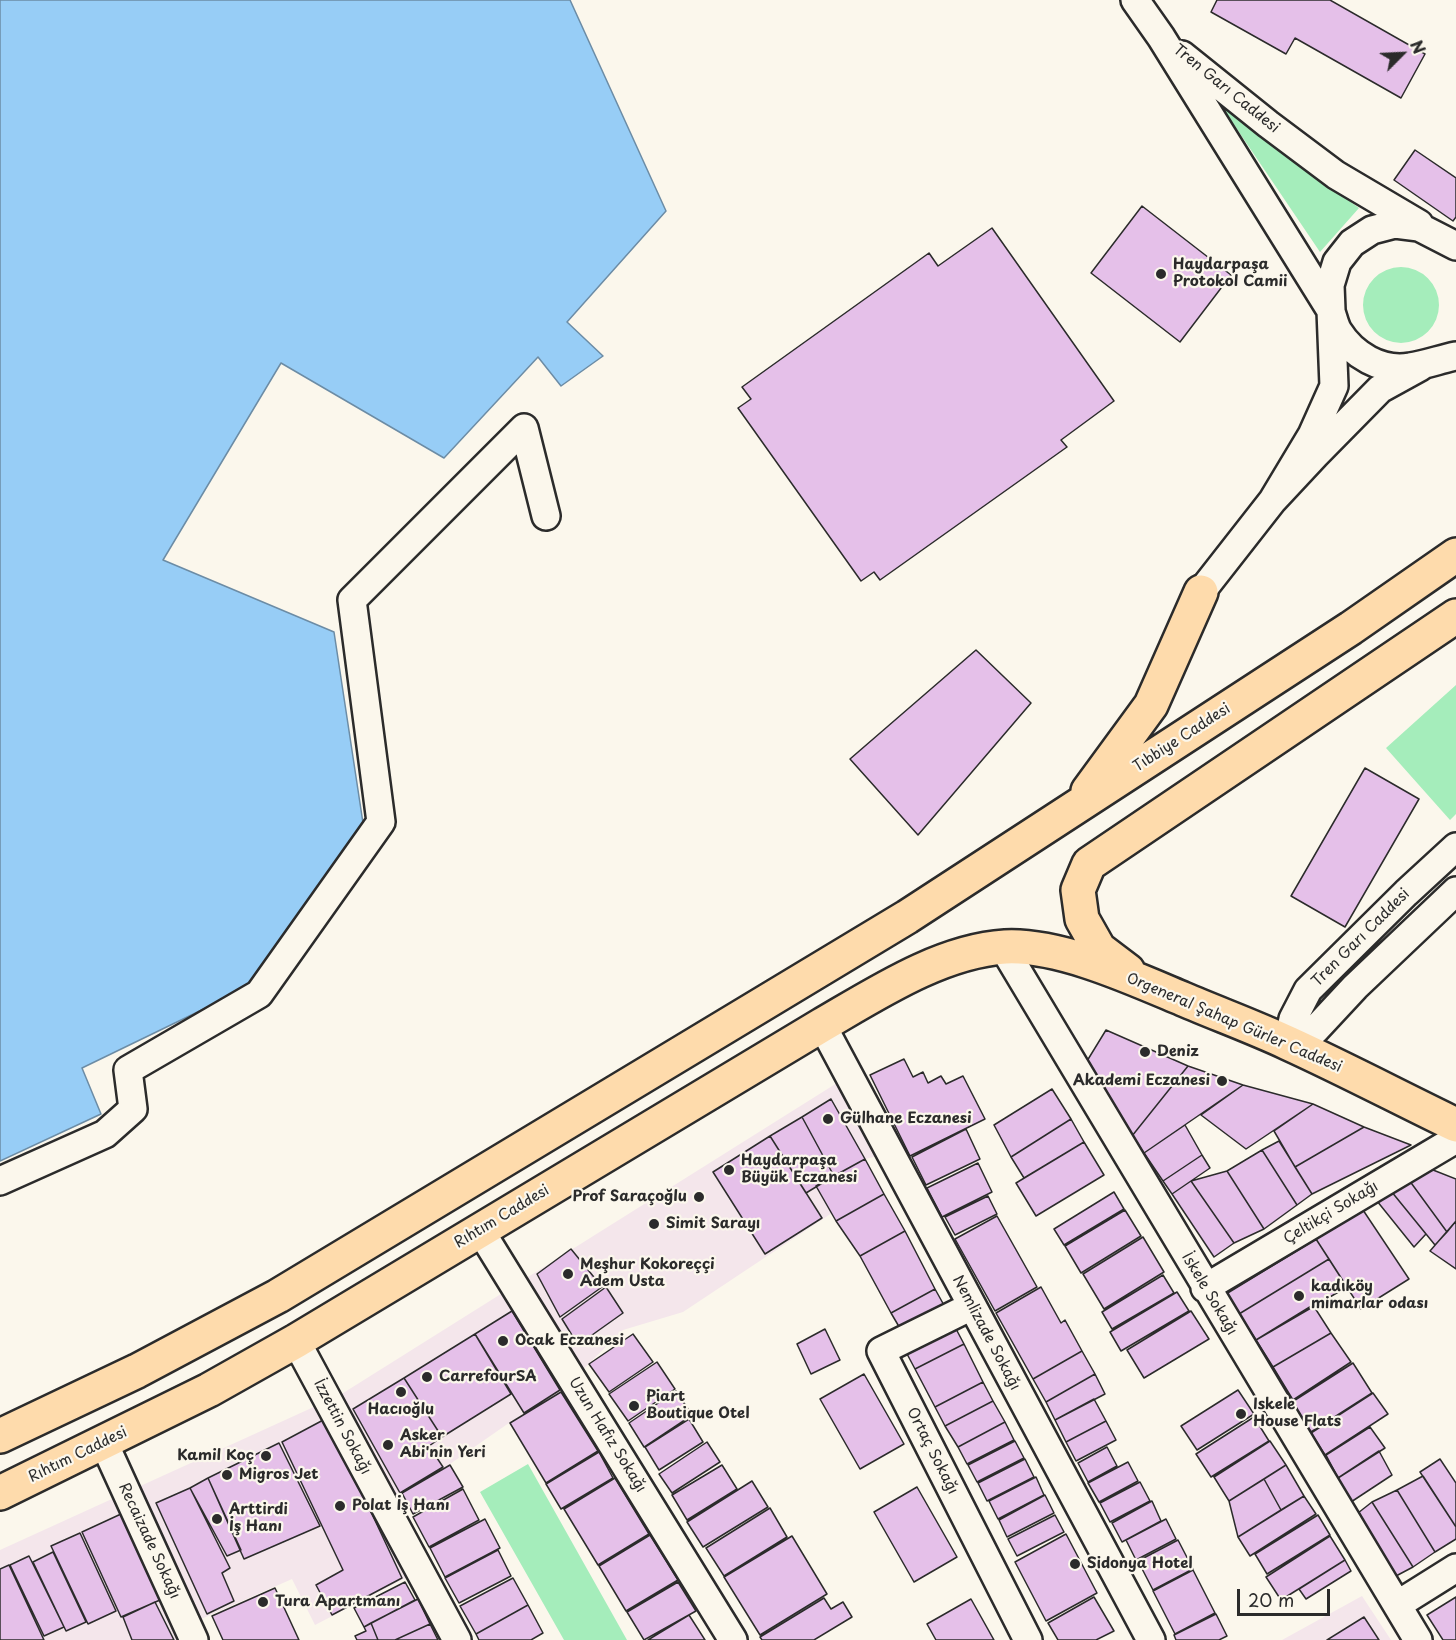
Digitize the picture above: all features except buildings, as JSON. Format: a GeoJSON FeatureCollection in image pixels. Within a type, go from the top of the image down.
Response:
{"type":"FeatureCollection","features":[{"type":"Feature","properties":{"kind":"main road","name":"Tıbbiye Caddesi"},"geometry":{"type":"LineString","coordinates":[[0,1436],[137,1371],[278,1296],[907,917],[1351,628],[1456,555]]}},
{"type":"Feature","properties":{"kind":"main road"},"geometry":{"type":"LineString","coordinates":[[1077,806],[1151,705],[1201,592]]}},
{"type":"Feature","properties":{"kind":"main road"},"geometry":{"type":"LineString","coordinates":[[1140,981],[1099,949],[1082,919],[1078,890],[1089,864],[1456,616]]}},
{"type":"Feature","properties":{"kind":"main road","name":"Orgeneral Şahap Gürler Caddesi"},"geometry":{"type":"LineString","coordinates":[[1003,947],[1032,947],[1058,953],[1140,981],[1288,1043],[1456,1125]]}},
{"type":"Feature","properties":{"kind":"main road","name":"Rıhtım Caddesi"},"geometry":{"type":"LineString","coordinates":[[0,1493],[208,1390],[296,1341],[892,985],[954,957],[1003,947]]}},
{"type":"Feature","properties":{"kind":"street"},"geometry":{"type":"LineString","coordinates":[[1135,0],[1161,36]]}},
{"type":"Feature","properties":{"kind":"street","name":"Tren Garı Caddesi"},"geometry":{"type":"LineString","coordinates":[[1161,36],[1208,78],[1336,175],[1451,244]]}},
{"type":"Feature","properties":{"kind":"street","name":"Tren Garı Caddesi"},"geometry":{"type":"LineString","coordinates":[[1161,36],[1330,309],[1337,329],[1350,346],[1367,359],[1387,366],[1409,368],[1456,356]]}},
{"type":"Feature","properties":{"kind":"street","name":"Tren Garı Caddesi"},"geometry":{"type":"LineString","coordinates":[[1273,500],[1312,435],[1334,386],[1330,285],[1337,262],[1352,243],[1372,230],[1395,224],[1419,226],[1451,244]]}},
{"type":"Feature","properties":{"kind":"street","name":"Tren Garı Caddesi"},"geometry":{"type":"LineString","coordinates":[[1201,592],[1273,500],[1380,389],[1448,351],[1456,341]]}},
{"type":"Feature","properties":{"kind":"street"},"geometry":{"type":"LineString","coordinates":[[0,1181],[105,1134],[133,1109],[128,1070],[259,994],[381,822],[352,600],[524,428],[546,516]]}},
{"type":"Feature","properties":{"kind":"street","name":"Tren Garı Caddesi"},"geometry":{"type":"LineString","coordinates":[[1288,1043],[1293,1019],[1308,990],[1456,847]]}},
{"type":"Feature","properties":{"kind":"street"},"geometry":{"type":"LineString","coordinates":[[1288,1043],[1315,1030],[1355,987],[1456,891]]}},
{"type":"Feature","properties":{"kind":"street","name":"İskele Sokağı"},"geometry":{"type":"LineString","coordinates":[[1003,947],[1205,1288],[1418,1640]]}},
{"type":"Feature","properties":{"kind":"street","name":"Nemlizade Sokağı"},"geometry":{"type":"LineString","coordinates":[[822,1025],[1151,1640]]}},
{"type":"Feature","properties":{"kind":"street","name":"Çeltikçi Sokağı"},"geometry":{"type":"LineString","coordinates":[[1205,1288],[1456,1139]]}},
{"type":"Feature","properties":{"kind":"street","name":"Uzun Hafız Sokağı"},"geometry":{"type":"LineString","coordinates":[[480,1230],[733,1640]]}},
{"type":"Feature","properties":{"kind":"street","name":"Ortaç Sokağı"},"geometry":{"type":"LineString","coordinates":[[972,1306],[882,1351],[1028,1640]]}},
{"type":"Feature","properties":{"kind":"street","name":"İzzettin Sokağı"},"geometry":{"type":"LineString","coordinates":[[296,1341],[457,1640]]}},
{"type":"Feature","properties":{"kind":"street","name":"Recaizade Sokağı"},"geometry":{"type":"LineString","coordinates":[[104,1443],[194,1640]]}},
{"type":"Feature","properties":{"kind":"street"},"geometry":{"type":"LineString","coordinates":[[1397,1605],[1456,1568]]}},
{"type":"Feature","properties":{"kind":"shaded area"},"geometry":{"type":"Polygon","coordinates":[[[837,1083],[878,1156],[865,1159],[817,1186],[832,1213],[683,1312],[623,1330],[561,1391],[395,1497],[431,1565],[315,1625],[292,1579],[199,1620],[203,1640],[0,1640],[0,1550],[340,1395],[837,1083]]]}},
{"type":"Feature","properties":{"kind":"shaded area"},"geometry":{"type":"Polygon","coordinates":[[[1362,1596],[1391,1640],[1282,1640],[1362,1596]]]}},
{"type":"Feature","properties":{"kind":"green space"},"geometry":{"type":"Polygon","coordinates":[[[1222,107],[1359,208],[1320,252],[1222,107]]]}},
{"type":"Feature","properties":{"kind":"green space"},"geometry":{"type":"Polygon","coordinates":[[[1401,267],[1415,270],[1428,278],[1436,291],[1439,305],[1436,319],[1428,332],[1415,340],[1401,343],[1387,340],[1374,332],[1366,319],[1363,305],[1366,291],[1374,278],[1387,270],[1401,267]]]}},
{"type":"Feature","properties":{"kind":"green space"},"geometry":{"type":"Polygon","coordinates":[[[1456,685],[1456,814],[1450,820],[1386,748],[1456,685]]]}},
{"type":"Feature","properties":{"kind":"green space"},"geometry":{"type":"Polygon","coordinates":[[[528,1464],[627,1640],[564,1640],[480,1492],[528,1464]]]}},
{"type":"Feature","properties":{"kind":"water"},"geometry":{"type":"Polygon","coordinates":[[[0,0],[570,0],[666,211],[567,322],[603,356],[561,386],[538,357],[444,458],[281,363],[163,560],[334,632],[363,823],[245,989],[82,1068],[101,1114],[0,1161],[0,0]]]}},
{"type":"Feature","properties":{"kind":"place","name":"Haydarpaşa Protokol Camii"},"geometry":{"type":"Point","coordinates":[1161,274]}},
{"type":"Feature","properties":{"kind":"place","name":"Deniz"},"geometry":{"type":"Point","coordinates":[1145,1052]}},
{"type":"Feature","properties":{"kind":"place","name":"Akademi Eczanesi"},"geometry":{"type":"Point","coordinates":[1222,1081]}},
{"type":"Feature","properties":{"kind":"place","name":"Gülhane Eczanesi"},"geometry":{"type":"Point","coordinates":[828,1119]}},
{"type":"Feature","properties":{"kind":"place","name":"Haydarpaşa Büyük Eczanesi"},"geometry":{"type":"Point","coordinates":[729,1170]}},
{"type":"Feature","properties":{"kind":"place","name":"Prof Saraçoğlu"},"geometry":{"type":"Point","coordinates":[699,1197]}},
{"type":"Feature","properties":{"kind":"place","name":"Simit Sarayı"},"geometry":{"type":"Point","coordinates":[654,1224]}},
{"type":"Feature","properties":{"kind":"place","name":"Meşhur Kokoreççi Adem Usta"},"geometry":{"type":"Point","coordinates":[568,1274]}},
{"type":"Feature","properties":{"kind":"place","name":"kadıköy mimarlar odası"},"geometry":{"type":"Point","coordinates":[1299,1296]}},
{"type":"Feature","properties":{"kind":"place","name":"Ocak Eczanesi"},"geometry":{"type":"Point","coordinates":[503,1341]}},
{"type":"Feature","properties":{"kind":"place","name":"CarrefourSA"},"geometry":{"type":"Point","coordinates":[427,1377]}},
{"type":"Feature","properties":{"kind":"place","name":"Hacıoğlu"},"geometry":{"type":"Point","coordinates":[401,1392]}},
{"type":"Feature","properties":{"kind":"place","name":"Piart Boutique Otel"},"geometry":{"type":"Point","coordinates":[634,1406]}},
{"type":"Feature","properties":{"kind":"place","name":"Iskele House Flats"},"geometry":{"type":"Point","coordinates":[1241,1414]}},
{"type":"Feature","properties":{"kind":"place","name":"Asker Abi'nin Yeri"},"geometry":{"type":"Point","coordinates":[388,1445]}},
{"type":"Feature","properties":{"kind":"place","name":"Kamil Koç"},"geometry":{"type":"Point","coordinates":[266,1456]}},
{"type":"Feature","properties":{"kind":"place","name":"Migros Jet"},"geometry":{"type":"Point","coordinates":[227,1475]}},
{"type":"Feature","properties":{"kind":"place","name":"Polat İş Hanı"},"geometry":{"type":"Point","coordinates":[340,1506]}},
{"type":"Feature","properties":{"kind":"place","name":"Arttirdi İş Hanı"},"geometry":{"type":"Point","coordinates":[217,1519]}},
{"type":"Feature","properties":{"kind":"place","name":"Sidonya Hotel"},"geometry":{"type":"Point","coordinates":[1075,1564]}},
{"type":"Feature","properties":{"kind":"place","name":"Tura Apartmanı"},"geometry":{"type":"Point","coordinates":[263,1602]}}]}
